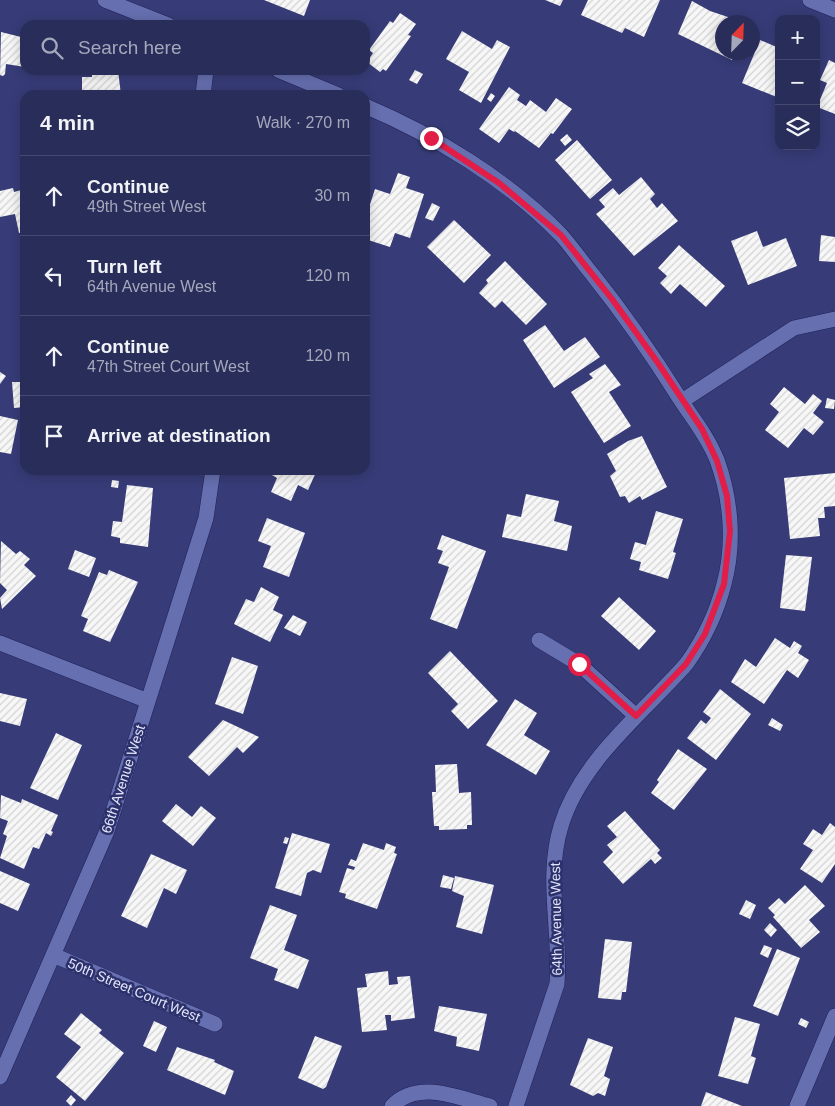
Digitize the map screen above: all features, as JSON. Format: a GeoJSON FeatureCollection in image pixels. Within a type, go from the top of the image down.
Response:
{"type":"FeatureCollection","features":[{"type":"Feature","properties":{"kind":"street"},"geometry":{"type":"LineString","coordinates":[[105,0],[155,20]]}},
{"type":"Feature","properties":{"kind":"street"},"geometry":{"type":"LineString","coordinates":[[810,0],[835,10]]}},
{"type":"Feature","properties":{"kind":"street"},"geometry":{"type":"LineString","coordinates":[[204,90],[205,75]]}},
{"type":"Feature","properties":{"kind":"street"},"geometry":{"type":"LineString","coordinates":[[290,75],[326,90]]}},
{"type":"Feature","properties":{"kind":"street","name":"64th Avenue West"},"geometry":{"type":"LineString","coordinates":[[370,108],[395,119],[465,159],[524,203],[561,235],[647,347],[702,429],[723,478],[730,531],[728,567],[724,584],[705,634],[686,664],[636,716],[588,772],[572,798],[560,826],[553,872],[559,964],[558,984],[516,1106]]}},
{"type":"Feature","properties":{"kind":"street"},"geometry":{"type":"LineString","coordinates":[[682,401],[794,328],[835,319]]}},
{"type":"Feature","properties":{"kind":"street","name":"66th Avenue West"},"geometry":{"type":"LineString","coordinates":[[0,1077],[107,831],[206,518],[212,475]]}},
{"type":"Feature","properties":{"kind":"street"},"geometry":{"type":"LineString","coordinates":[[539,640],[579,664],[636,716]]}},
{"type":"Feature","properties":{"kind":"street"},"geometry":{"type":"LineString","coordinates":[[0,643],[148,701]]}},
{"type":"Feature","properties":{"kind":"street","name":"50th Street Court West"},"geometry":{"type":"LineString","coordinates":[[52,955],[215,1024]]}},
{"type":"Feature","properties":{"kind":"street"},"geometry":{"type":"LineString","coordinates":[[797,1106],[835,1016]]}},
{"type":"Feature","properties":{"kind":"street"},"geometry":{"type":"LineString","coordinates":[[392,1106],[404,1096],[418,1091],[437,1092],[490,1106]]}},
{"type":"Feature","properties":{"kind":"building"},"geometry":{"type":"Polygon","coordinates":[[[264,0],[310,0],[304,16],[264,0]]]}},
{"type":"Feature","properties":{"kind":"building"},"geometry":{"type":"Polygon","coordinates":[[[545,0],[563,0],[560,6],[545,0]]]}},
{"type":"Feature","properties":{"kind":"building"},"geometry":{"type":"Polygon","coordinates":[[[588,0],[660,0],[644,37],[625,28],[622,33],[581,15],[588,0]]]}},
{"type":"Feature","properties":{"kind":"building"},"geometry":{"type":"Polygon","coordinates":[[[692,1],[722,15],[715,15],[715,52],[678,34],[692,1]]]}},
{"type":"Feature","properties":{"kind":"building"},"geometry":{"type":"Polygon","coordinates":[[[400,13],[416,24],[408,35],[411,36],[386,71],[383,69],[380,72],[370,64],[370,58],[373,53],[370,49],[390,21],[393,23],[400,13]]]}},
{"type":"Feature","properties":{"kind":"building"},"geometry":{"type":"Polygon","coordinates":[[[462,31],[492,49],[497,40],[510,47],[481,103],[459,90],[469,72],[446,59],[462,31]]]}},
{"type":"Feature","properties":{"kind":"building"},"geometry":{"type":"Polygon","coordinates":[[[1,32],[20,37],[20,66],[6,64],[5,74],[3,76],[0,75],[1,32]]]}},
{"type":"Feature","properties":{"kind":"building"},"geometry":{"type":"Polygon","coordinates":[[[760,40],[775,46],[775,96],[742,83],[752,60],[760,60],[760,40]]]}},
{"type":"Feature","properties":{"kind":"building"},"geometry":{"type":"Polygon","coordinates":[[[829,60],[835,63],[835,114],[820,108],[820,100],[827,83],[820,80],[829,60]]]}},
{"type":"Feature","properties":{"kind":"building"},"geometry":{"type":"Polygon","coordinates":[[[415,70],[423,74],[417,84],[409,80],[415,70]]]}},
{"type":"Feature","properties":{"kind":"building"},"geometry":{"type":"Polygon","coordinates":[[[92,75],[119,75],[120,90],[82,90],[82,77],[92,77],[92,75]]]}},
{"type":"Feature","properties":{"kind":"building"},"geometry":{"type":"Polygon","coordinates":[[[509,87],[520,95],[517,100],[526,106],[530,100],[546,112],[556,98],[572,109],[553,134],[551,133],[539,148],[515,131],[509,129],[499,143],[479,129],[509,87]]]}},
{"type":"Feature","properties":{"kind":"building"},"geometry":{"type":"Polygon","coordinates":[[[491,93],[495,96],[491,102],[487,99],[491,93]]]}},
{"type":"Feature","properties":{"kind":"building"},"geometry":{"type":"Polygon","coordinates":[[[567,134],[572,140],[565,146],[560,140],[567,134]]]}},
{"type":"Feature","properties":{"kind":"building"},"geometry":{"type":"Polygon","coordinates":[[[577,140],[612,180],[590,199],[555,160],[577,140]]]}},
{"type":"Feature","properties":{"kind":"building"},"geometry":{"type":"Polygon","coordinates":[[[398,173],[410,177],[406,188],[424,194],[410,238],[395,233],[390,247],[370,241],[370,204],[375,189],[390,194],[398,173]]]}},
{"type":"Feature","properties":{"kind":"building"},"geometry":{"type":"Polygon","coordinates":[[[641,177],[655,194],[650,199],[657,208],[662,203],[678,221],[634,256],[596,214],[605,207],[599,200],[613,188],[619,195],[641,177]]]}},
{"type":"Feature","properties":{"kind":"building"},"geometry":{"type":"Polygon","coordinates":[[[13,188],[14,192],[20,190],[20,233],[15,214],[0,217],[0,191],[13,188]]]}},
{"type":"Feature","properties":{"kind":"building"},"geometry":{"type":"Polygon","coordinates":[[[432,203],[440,207],[433,221],[425,218],[432,203]]]}},
{"type":"Feature","properties":{"kind":"building"},"geometry":{"type":"Polygon","coordinates":[[[454,220],[491,255],[464,283],[427,247],[454,220]]]}},
{"type":"Feature","properties":{"kind":"building"},"geometry":{"type":"Polygon","coordinates":[[[757,231],[763,247],[786,238],[797,266],[748,285],[731,241],[757,231]]]}},
{"type":"Feature","properties":{"kind":"building"},"geometry":{"type":"Polygon","coordinates":[[[821,235],[835,237],[835,262],[819,261],[821,235]]]}},
{"type":"Feature","properties":{"kind":"building"},"geometry":{"type":"Polygon","coordinates":[[[679,245],[725,286],[706,307],[680,284],[671,294],[660,283],[667,276],[658,268],[679,245]]]}},
{"type":"Feature","properties":{"kind":"building"},"geometry":{"type":"Polygon","coordinates":[[[505,261],[547,304],[526,325],[502,301],[495,308],[479,293],[488,283],[486,280],[505,261]]]}},
{"type":"Feature","properties":{"kind":"building"},"geometry":{"type":"Polygon","coordinates":[[[545,325],[564,351],[585,337],[600,357],[554,388],[523,340],[545,325]]]}},
{"type":"Feature","properties":{"kind":"building"},"geometry":{"type":"Polygon","coordinates":[[[605,364],[621,385],[609,392],[631,426],[604,443],[571,392],[593,378],[589,374],[605,364]]]}},
{"type":"Feature","properties":{"kind":"building"},"geometry":{"type":"Polygon","coordinates":[[[0,372],[6,376],[0,384],[0,372]]]}},
{"type":"Feature","properties":{"kind":"building"},"geometry":{"type":"Polygon","coordinates":[[[12,382],[20,382],[20,407],[14,408],[12,382]]]}},
{"type":"Feature","properties":{"kind":"building"},"geometry":{"type":"Polygon","coordinates":[[[784,387],[805,404],[813,394],[822,401],[813,413],[824,422],[813,435],[804,428],[788,448],[765,430],[779,412],[770,404],[784,387]]]}},
{"type":"Feature","properties":{"kind":"building"},"geometry":{"type":"Polygon","coordinates":[[[827,398],[835,400],[834,409],[825,408],[827,398]]]}},
{"type":"Feature","properties":{"kind":"building"},"geometry":{"type":"Polygon","coordinates":[[[0,416],[18,420],[11,454],[0,452],[0,416]]]}},
{"type":"Feature","properties":{"kind":"building"},"geometry":{"type":"Polygon","coordinates":[[[642,436],[667,487],[642,500],[640,496],[629,503],[625,496],[620,497],[610,476],[616,471],[607,454],[628,441],[642,436]]]}},
{"type":"Feature","properties":{"kind":"building"},"geometry":{"type":"Polygon","coordinates":[[[835,473],[835,506],[824,507],[825,518],[818,518],[820,536],[790,539],[784,478],[835,473]]]}},
{"type":"Feature","properties":{"kind":"building"},"geometry":{"type":"Polygon","coordinates":[[[272,475],[315,475],[308,490],[298,485],[291,501],[271,492],[277,478],[272,475]]]}},
{"type":"Feature","properties":{"kind":"building"},"geometry":{"type":"Polygon","coordinates":[[[112,480],[119,481],[118,488],[111,487],[112,480]]]}},
{"type":"Feature","properties":{"kind":"building"},"geometry":{"type":"Polygon","coordinates":[[[127,485],[153,488],[148,547],[120,543],[120,538],[111,536],[113,521],[122,522],[127,485]]]}},
{"type":"Feature","properties":{"kind":"building"},"geometry":{"type":"Polygon","coordinates":[[[526,494],[559,501],[554,521],[572,526],[567,551],[502,537],[507,514],[521,517],[526,494]]]}},
{"type":"Feature","properties":{"kind":"building"},"geometry":{"type":"Polygon","coordinates":[[[656,511],[683,519],[673,552],[676,553],[668,579],[639,570],[641,562],[630,559],[635,542],[646,545],[656,511]]]}},
{"type":"Feature","properties":{"kind":"building"},"geometry":{"type":"Polygon","coordinates":[[[267,518],[305,533],[289,577],[263,567],[271,546],[258,541],[267,518]]]}},
{"type":"Feature","properties":{"kind":"building"},"geometry":{"type":"Polygon","coordinates":[[[442,535],[486,551],[457,629],[430,619],[449,567],[438,563],[443,551],[437,549],[442,535]]]}},
{"type":"Feature","properties":{"kind":"building"},"geometry":{"type":"Polygon","coordinates":[[[1,541],[16,554],[20,551],[30,559],[24,565],[36,576],[2,609],[0,598],[7,590],[0,583],[1,541]]]}},
{"type":"Feature","properties":{"kind":"building"},"geometry":{"type":"Polygon","coordinates":[[[75,550],[96,558],[89,577],[68,569],[75,550]]]}},
{"type":"Feature","properties":{"kind":"building"},"geometry":{"type":"Polygon","coordinates":[[[786,555],[812,557],[805,611],[780,608],[786,555]]]}},
{"type":"Feature","properties":{"kind":"building"},"geometry":{"type":"Polygon","coordinates":[[[109,570],[138,582],[110,642],[83,631],[88,619],[81,616],[99,572],[107,575],[109,570]]]}},
{"type":"Feature","properties":{"kind":"building"},"geometry":{"type":"Polygon","coordinates":[[[261,587],[279,597],[273,610],[283,615],[270,642],[234,624],[246,599],[254,602],[261,587]]]}},
{"type":"Feature","properties":{"kind":"building"},"geometry":{"type":"Polygon","coordinates":[[[619,597],[656,631],[639,650],[601,616],[619,597]]]}},
{"type":"Feature","properties":{"kind":"building"},"geometry":{"type":"Polygon","coordinates":[[[293,615],[307,622],[300,636],[284,628],[293,615]]]}},
{"type":"Feature","properties":{"kind":"building"},"geometry":{"type":"Polygon","coordinates":[[[775,638],[790,648],[794,641],[802,646],[798,653],[809,660],[798,678],[787,670],[764,704],[731,682],[745,659],[756,667],[775,638]]]}},
{"type":"Feature","properties":{"kind":"building"},"geometry":{"type":"Polygon","coordinates":[[[450,651],[498,701],[468,729],[451,711],[458,704],[428,673],[450,651]]]}},
{"type":"Feature","properties":{"kind":"building"},"geometry":{"type":"Polygon","coordinates":[[[232,657],[258,666],[243,714],[215,704],[232,657]]]}},
{"type":"Feature","properties":{"kind":"building"},"geometry":{"type":"Polygon","coordinates":[[[720,689],[751,714],[716,760],[687,738],[701,720],[706,724],[711,718],[703,712],[720,689]]]}},
{"type":"Feature","properties":{"kind":"building"},"geometry":{"type":"Polygon","coordinates":[[[0,693],[27,699],[20,726],[0,721],[0,693]]]}},
{"type":"Feature","properties":{"kind":"building"},"geometry":{"type":"Polygon","coordinates":[[[515,699],[537,713],[524,735],[550,751],[536,775],[486,745],[515,699]]]}},
{"type":"Feature","properties":{"kind":"building"},"geometry":{"type":"Polygon","coordinates":[[[772,718],[783,725],[780,731],[768,725],[772,718]]]}},
{"type":"Feature","properties":{"kind":"building"},"geometry":{"type":"Polygon","coordinates":[[[223,720],[259,737],[243,753],[237,747],[209,776],[188,757],[223,720]]]}},
{"type":"Feature","properties":{"kind":"building"},"geometry":{"type":"Polygon","coordinates":[[[56,733],[82,745],[58,800],[30,788],[56,733]]]}},
{"type":"Feature","properties":{"kind":"building"},"geometry":{"type":"Polygon","coordinates":[[[678,749],[707,769],[674,810],[651,793],[659,782],[657,780],[678,749]]]}},
{"type":"Feature","properties":{"kind":"building"},"geometry":{"type":"Polygon","coordinates":[[[457,764],[459,793],[471,792],[472,825],[467,825],[467,829],[439,830],[439,826],[434,826],[432,792],[436,792],[435,765],[457,764]]]}},
{"type":"Feature","properties":{"kind":"building"},"geometry":{"type":"Polygon","coordinates":[[[1,795],[21,803],[22,799],[58,815],[51,831],[53,832],[51,836],[46,833],[39,849],[33,847],[24,869],[0,858],[7,836],[3,834],[8,821],[0,818],[1,795]]]}},
{"type":"Feature","properties":{"kind":"building"},"geometry":{"type":"Polygon","coordinates":[[[176,804],[192,817],[201,806],[216,818],[193,846],[162,821],[176,804]]]}},
{"type":"Feature","properties":{"kind":"building"},"geometry":{"type":"Polygon","coordinates":[[[625,811],[660,850],[657,853],[662,858],[655,864],[651,859],[623,884],[603,862],[613,852],[607,845],[617,837],[607,826],[625,811]]]}},
{"type":"Feature","properties":{"kind":"building"},"geometry":{"type":"Polygon","coordinates":[[[830,823],[835,827],[835,864],[822,883],[800,869],[813,850],[803,844],[813,829],[822,835],[830,823]]]}},
{"type":"Feature","properties":{"kind":"building"},"geometry":{"type":"Polygon","coordinates":[[[292,833],[330,844],[321,873],[313,870],[307,873],[301,896],[275,888],[292,833]]]}},
{"type":"Feature","properties":{"kind":"building"},"geometry":{"type":"Polygon","coordinates":[[[285,837],[289,838],[287,844],[283,843],[285,837]]]}},
{"type":"Feature","properties":{"kind":"building"},"geometry":{"type":"Polygon","coordinates":[[[363,843],[384,850],[386,843],[396,847],[394,853],[397,854],[377,909],[345,898],[346,894],[339,892],[347,868],[354,870],[355,867],[348,865],[351,859],[356,861],[363,843]]]}},
{"type":"Feature","properties":{"kind":"building"},"geometry":{"type":"Polygon","coordinates":[[[151,854],[187,870],[176,894],[164,888],[147,928],[121,916],[151,854]]]}},
{"type":"Feature","properties":{"kind":"building"},"geometry":{"type":"Polygon","coordinates":[[[0,871],[30,884],[18,911],[0,903],[0,871]]]}},
{"type":"Feature","properties":{"kind":"building"},"geometry":{"type":"Polygon","coordinates":[[[443,875],[454,878],[451,889],[440,887],[443,875]]]}},
{"type":"Feature","properties":{"kind":"building"},"geometry":{"type":"Polygon","coordinates":[[[455,876],[494,885],[482,934],[456,927],[464,896],[452,891],[455,876]]]}},
{"type":"Feature","properties":{"kind":"building"},"geometry":{"type":"Polygon","coordinates":[[[805,885],[825,906],[809,920],[820,932],[801,948],[773,917],[775,915],[768,908],[779,898],[785,904],[805,885]]]}},
{"type":"Feature","properties":{"kind":"building"},"geometry":{"type":"Polygon","coordinates":[[[746,900],[756,905],[750,919],[739,914],[746,900]]]}},
{"type":"Feature","properties":{"kind":"building"},"geometry":{"type":"Polygon","coordinates":[[[270,905],[297,915],[284,950],[309,960],[298,989],[274,980],[278,969],[250,958],[270,905]]]}},
{"type":"Feature","properties":{"kind":"building"},"geometry":{"type":"Polygon","coordinates":[[[770,923],[777,930],[771,937],[764,930],[770,923]]]}},
{"type":"Feature","properties":{"kind":"building"},"geometry":{"type":"Polygon","coordinates":[[[605,939],[632,942],[626,992],[622,992],[621,1000],[598,998],[605,939]]]}},
{"type":"Feature","properties":{"kind":"building"},"geometry":{"type":"Polygon","coordinates":[[[764,945],[772,948],[768,958],[760,954],[764,945]]]}},
{"type":"Feature","properties":{"kind":"building"},"geometry":{"type":"Polygon","coordinates":[[[777,949],[800,958],[778,1016],[753,1006],[777,949]]]}},
{"type":"Feature","properties":{"kind":"building"},"geometry":{"type":"Polygon","coordinates":[[[388,971],[389,985],[398,984],[397,977],[410,976],[415,1018],[391,1021],[391,1015],[385,1015],[387,1030],[362,1032],[357,988],[367,987],[365,974],[388,971]]]}},
{"type":"Feature","properties":{"kind":"building"},"geometry":{"type":"Polygon","coordinates":[[[439,1006],[487,1014],[479,1051],[456,1046],[457,1037],[434,1031],[439,1006]]]}},
{"type":"Feature","properties":{"kind":"building"},"geometry":{"type":"Polygon","coordinates":[[[81,1013],[102,1030],[99,1033],[124,1053],[85,1101],[56,1077],[81,1047],[64,1034],[81,1013]]]}},
{"type":"Feature","properties":{"kind":"building"},"geometry":{"type":"Polygon","coordinates":[[[735,1017],[760,1024],[751,1056],[756,1058],[748,1084],[718,1076],[735,1017]]]}},
{"type":"Feature","properties":{"kind":"building"},"geometry":{"type":"Polygon","coordinates":[[[801,1018],[809,1022],[806,1028],[798,1024],[801,1018]]]}},
{"type":"Feature","properties":{"kind":"building"},"geometry":{"type":"Polygon","coordinates":[[[154,1021],[167,1027],[156,1052],[143,1046],[154,1021]]]}},
{"type":"Feature","properties":{"kind":"building"},"geometry":{"type":"Polygon","coordinates":[[[315,1036],[342,1046],[326,1087],[323,1089],[298,1078],[315,1036]]]}},
{"type":"Feature","properties":{"kind":"building"},"geometry":{"type":"Polygon","coordinates":[[[588,1038],[613,1047],[604,1076],[610,1079],[605,1096],[598,1093],[593,1096],[570,1085],[588,1038]]]}},
{"type":"Feature","properties":{"kind":"building"},"geometry":{"type":"Polygon","coordinates":[[[177,1047],[215,1060],[214,1062],[234,1071],[225,1095],[167,1070],[177,1047]]]}},
{"type":"Feature","properties":{"kind":"building"},"geometry":{"type":"Polygon","coordinates":[[[706,1092],[742,1106],[701,1106],[706,1092]]]}},
{"type":"Feature","properties":{"kind":"building"},"geometry":{"type":"Polygon","coordinates":[[[71,1095],[76,1100],[71,1106],[66,1101],[71,1095]]]}},
{"type":"Feature","properties":{"kind":"route"},"geometry":{"type":"LineString","coordinates":[[431,138],[499,183],[561,235],[612,299],[702,429],[723,478],[727,496],[730,531],[728,567],[713,618],[686,664],[636,716],[579,664]]}}]}
